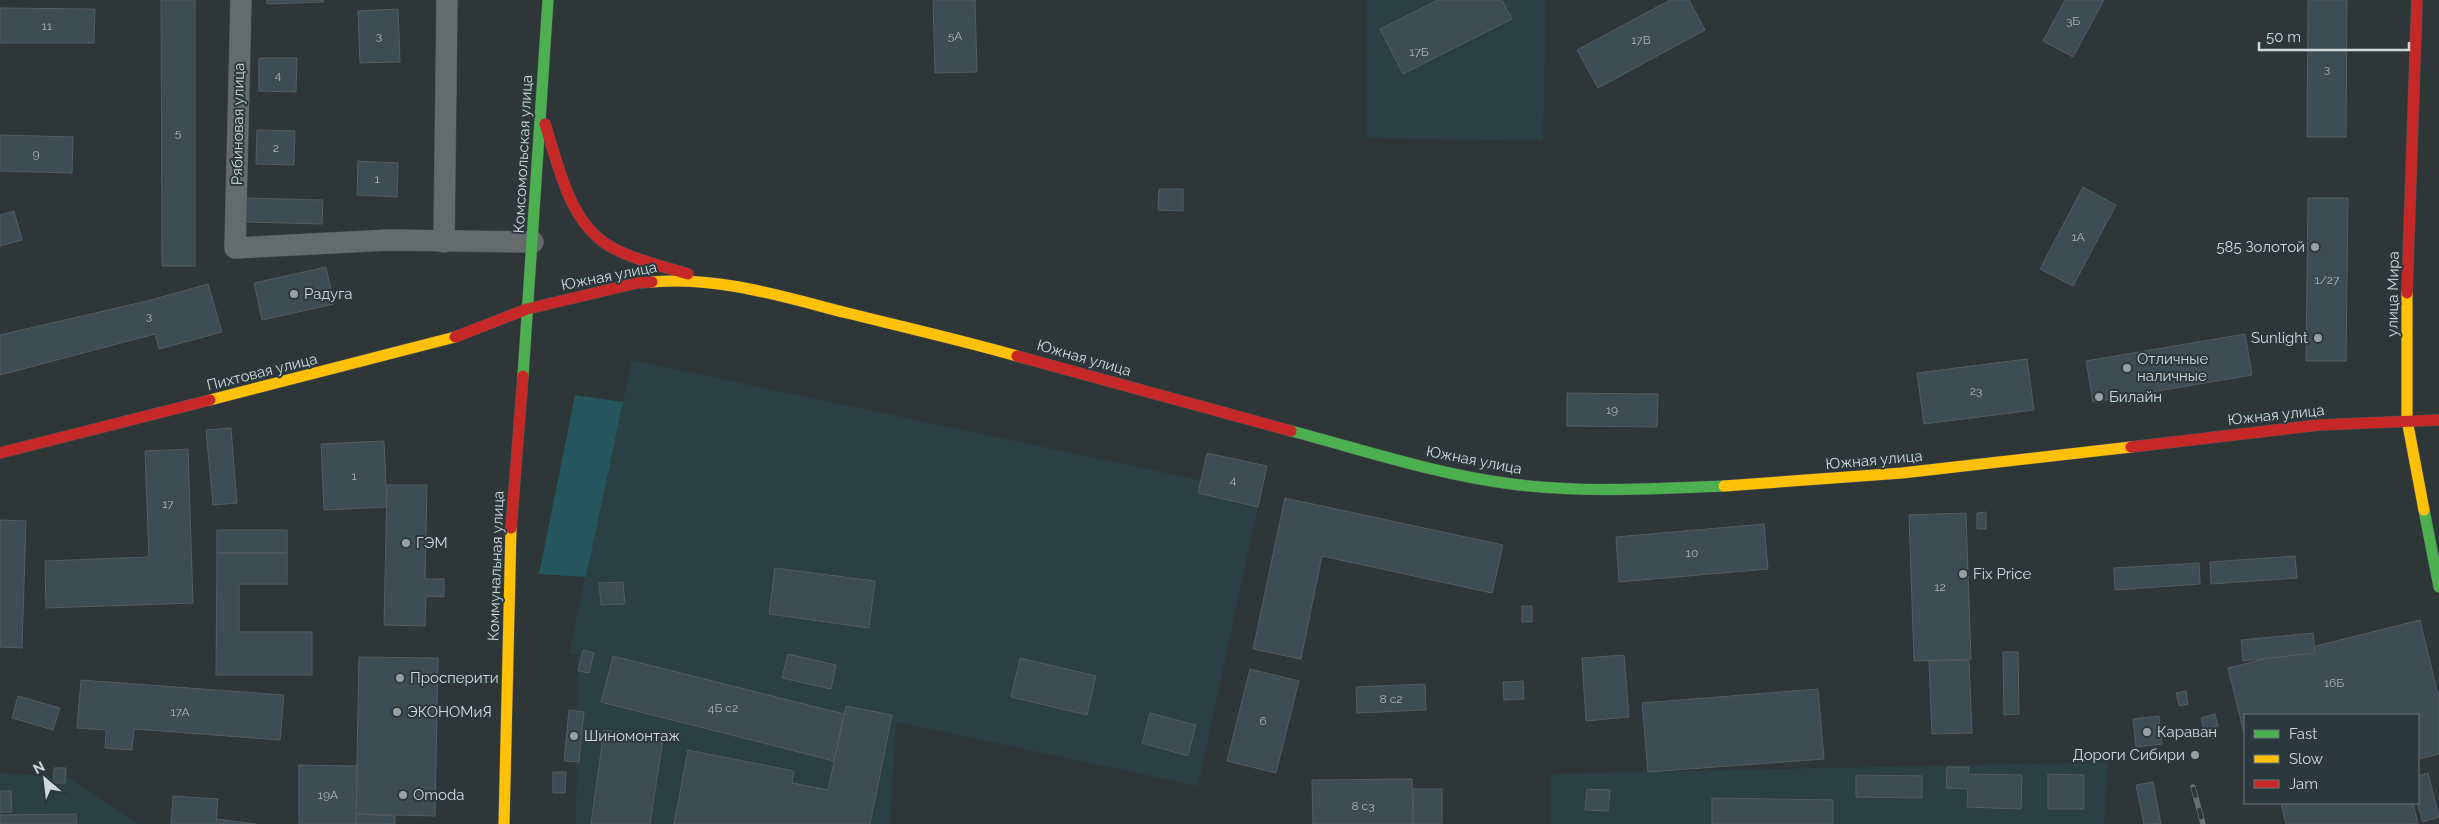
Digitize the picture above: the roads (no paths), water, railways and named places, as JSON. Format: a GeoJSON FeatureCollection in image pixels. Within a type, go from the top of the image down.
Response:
{"type":"FeatureCollection","features":[{"type":"Feature","properties":{"kind":"main road","name":"Комсомольская улица"},"geometry":{"type":"LineString","coordinates":[[527,309],[548,0]]}},
{"type":"Feature","properties":{"kind":"main road","name":"улица Мира"},"geometry":{"type":"LineString","coordinates":[[2417,0],[2406,326],[2407,420],[2439,587]]}},
{"type":"Feature","properties":{"kind":"main road"},"geometry":{"type":"LineString","coordinates":[[541,113],[572,201],[585,222],[600,240],[624,253],[720,284]]}},
{"type":"Feature","properties":{"kind":"main road","name":"Южная улица"},"geometry":{"type":"LineString","coordinates":[[527,309],[637,282],[671,280],[720,284],[791,299],[1004,352],[1218,412],[1453,473],[1512,484],[1555,488],[1665,488],[1902,473],[2319,425],[2439,420]]}},
{"type":"Feature","properties":{"kind":"main road","name":"Пихтовая улица"},"geometry":{"type":"LineString","coordinates":[[0,453],[456,337],[527,309]]}},
{"type":"Feature","properties":{"kind":"main road","name":"Коммунальная улица"},"geometry":{"type":"LineString","coordinates":[[504,824],[509,552],[527,309]]}},
{"type":"Feature","properties":{"kind":"street","name":"Рябиновая улица"},"geometry":{"type":"LineString","coordinates":[[241,0],[235,248],[389,240],[444,242]]}},
{"type":"Feature","properties":{"kind":"street"},"geometry":{"type":"LineString","coordinates":[[447,0],[444,242],[533,242]]}},
{"type":"Feature","properties":{"kind":"railway"},"geometry":{"type":"LineString","coordinates":[[2193,787],[2203,824]]}},
{"type":"Feature","properties":{"kind":"place","name":"585 Золотой"},"geometry":{"type":"Point","coordinates":[2315,247]}},
{"type":"Feature","properties":{"kind":"place","name":"Радуга"},"geometry":{"type":"Point","coordinates":[294,294]}},
{"type":"Feature","properties":{"kind":"place","name":"Sunlight"},"geometry":{"type":"Point","coordinates":[2318,338]}},
{"type":"Feature","properties":{"kind":"place","name":"Отличные наличные"},"geometry":{"type":"Point","coordinates":[2127,368]}},
{"type":"Feature","properties":{"kind":"place","name":"Билайн"},"geometry":{"type":"Point","coordinates":[2099,397]}},
{"type":"Feature","properties":{"kind":"place","name":"ГЭМ"},"geometry":{"type":"Point","coordinates":[406,543]}},
{"type":"Feature","properties":{"kind":"place","name":"Fix Price"},"geometry":{"type":"Point","coordinates":[1963,574]}},
{"type":"Feature","properties":{"kind":"place","name":"Просперити"},"geometry":{"type":"Point","coordinates":[400,678]}},
{"type":"Feature","properties":{"kind":"place","name":"ЭКОНОМиЯ"},"geometry":{"type":"Point","coordinates":[397,712]}},
{"type":"Feature","properties":{"kind":"place","name":"Караван"},"geometry":{"type":"Point","coordinates":[2147,732]}},
{"type":"Feature","properties":{"kind":"place","name":"Шиномонтаж"},"geometry":{"type":"Point","coordinates":[574,736]}},
{"type":"Feature","properties":{"kind":"place","name":"Дороги Сибири"},"geometry":{"type":"Point","coordinates":[2195,755]}},
{"type":"Feature","properties":{"kind":"place","name":"Omoda"},"geometry":{"type":"Point","coordinates":[403,795]}}]}
